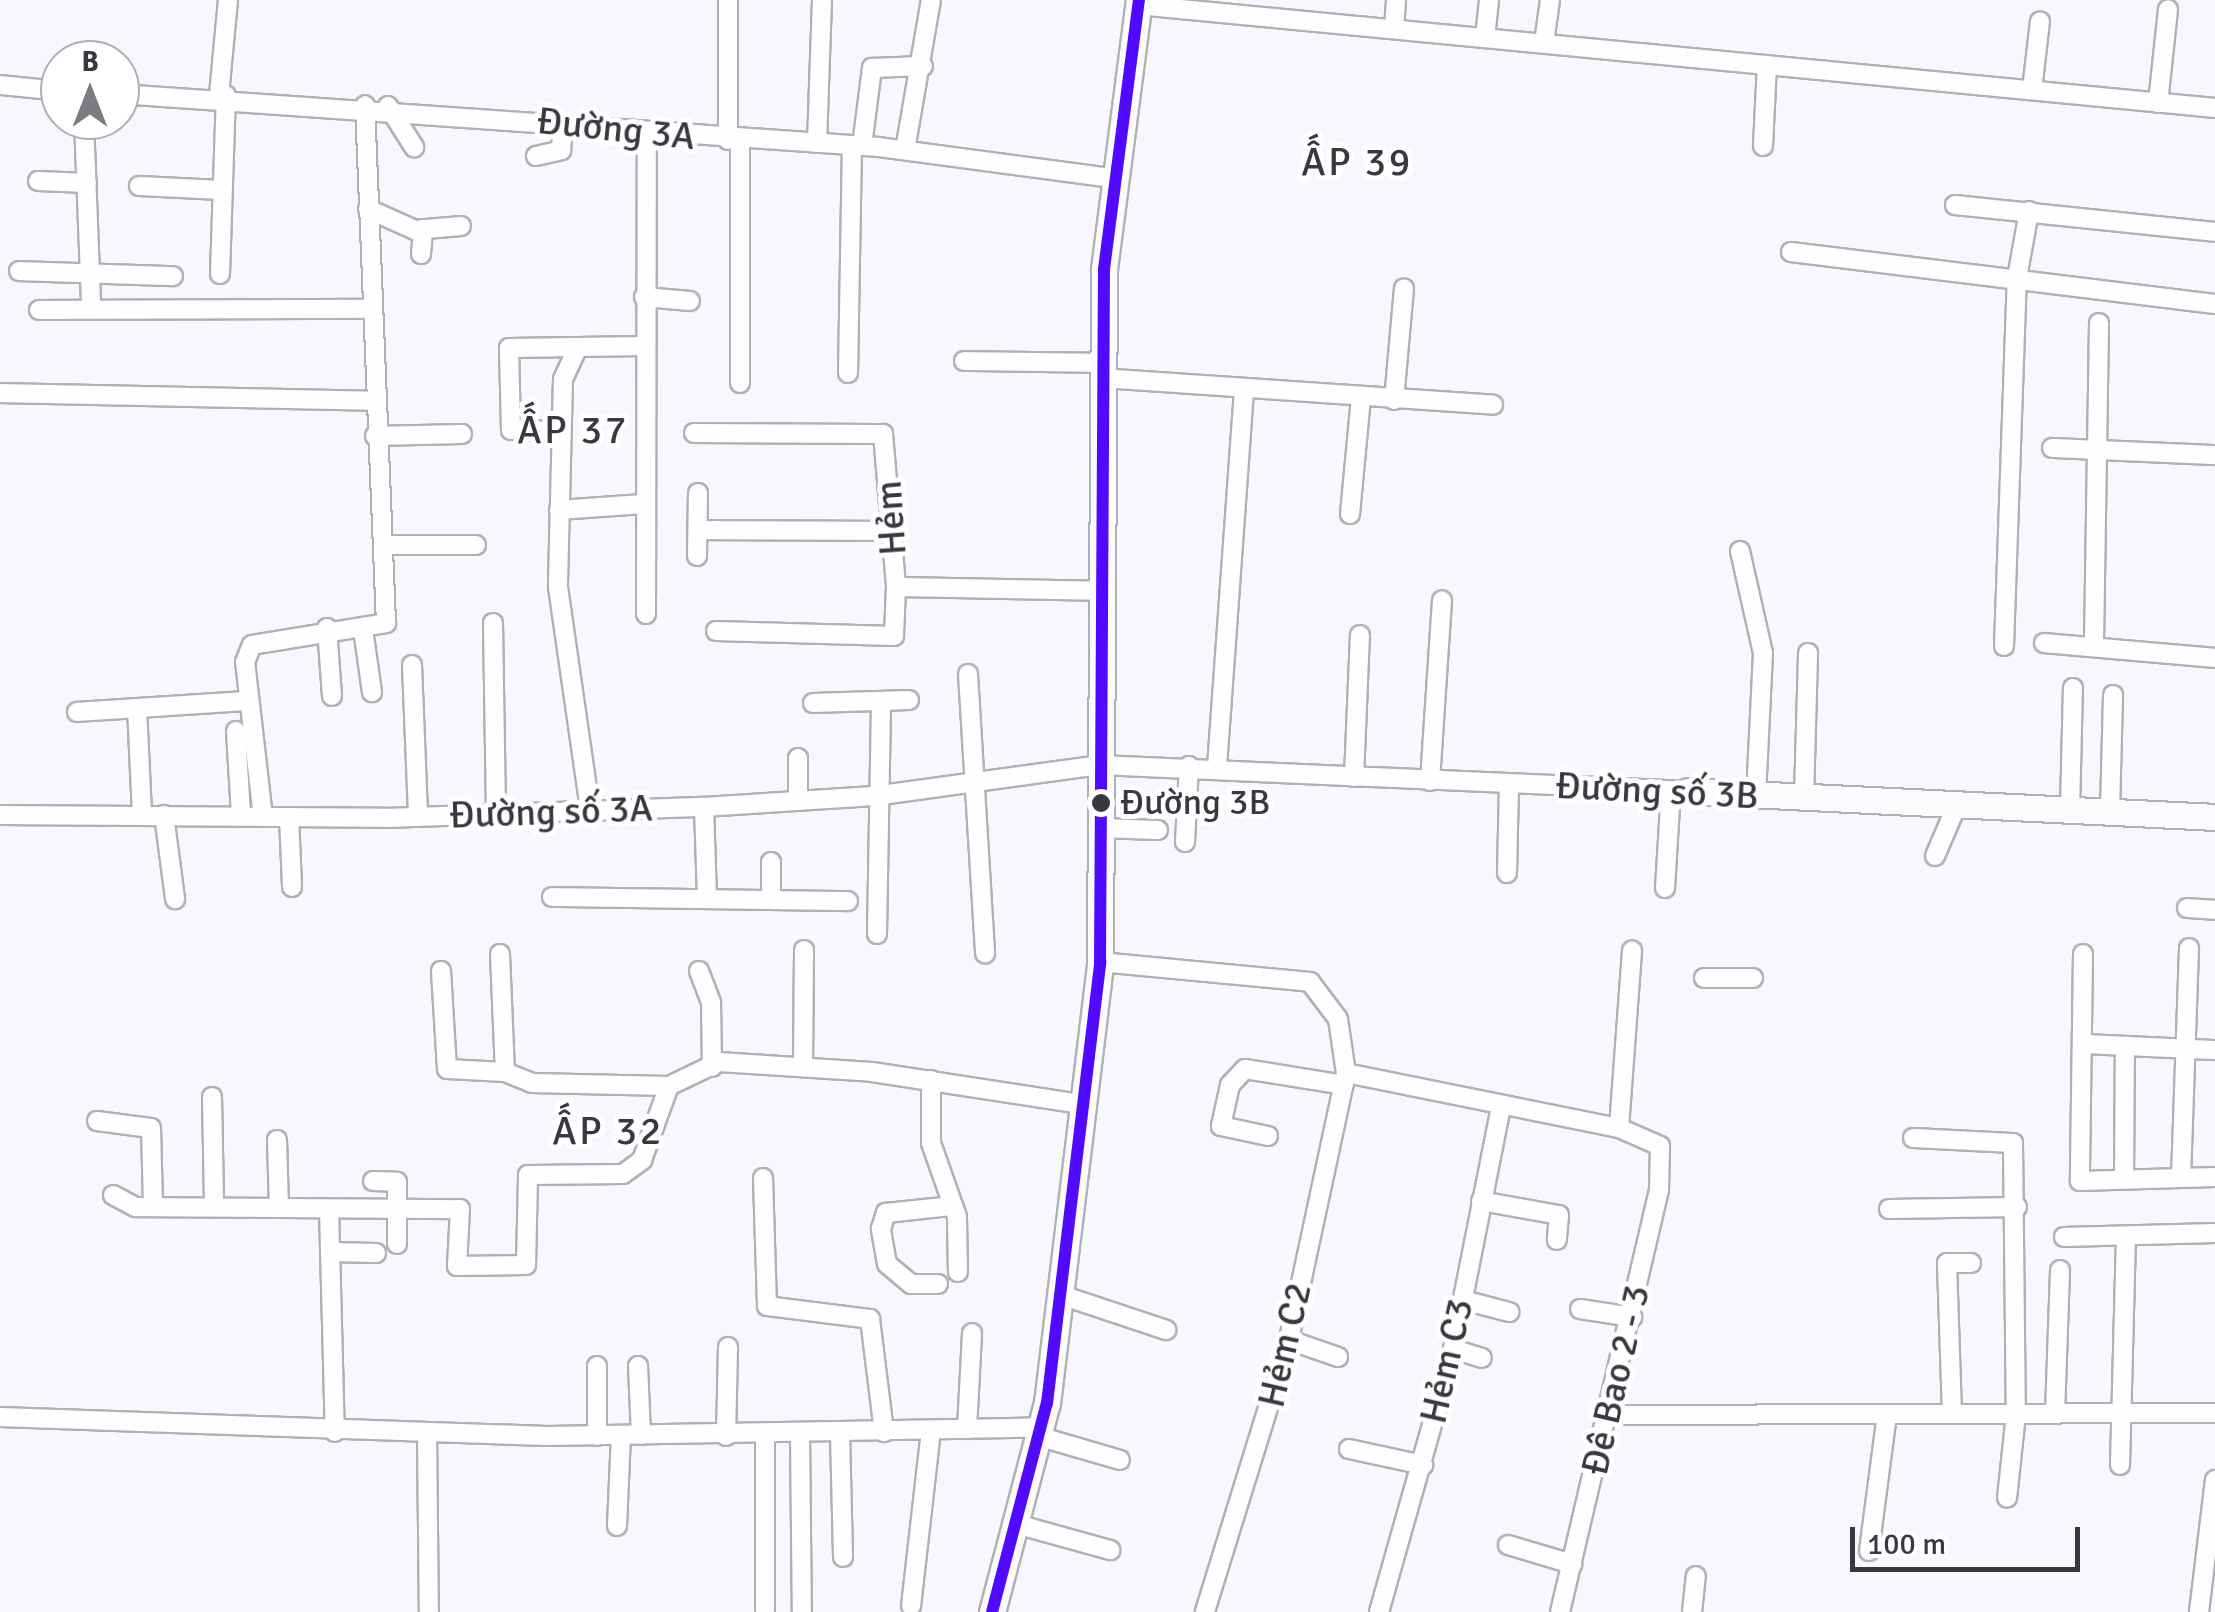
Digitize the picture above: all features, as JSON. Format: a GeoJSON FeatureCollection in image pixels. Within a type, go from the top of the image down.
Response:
{"type":"FeatureCollection","features":[{"type":"Feature","properties":{"kind":"street"},"geometry":{"type":"LineString","coordinates":[[220,274],[228,0]]}},
{"type":"Feature","properties":{"kind":"street"},"geometry":{"type":"LineString","coordinates":[[728,0],[740,383]]}},
{"type":"Feature","properties":{"kind":"street"},"geometry":{"type":"LineString","coordinates":[[817,143],[822,0]]}},
{"type":"Feature","properties":{"kind":"street"},"geometry":{"type":"LineString","coordinates":[[905,150],[924,66],[931,0]]}},
{"type":"Feature","properties":{"kind":"street"},"geometry":{"type":"LineString","coordinates":[[1394,29],[1396,0]]}},
{"type":"Feature","properties":{"kind":"street"},"geometry":{"type":"LineString","coordinates":[[1484,38],[1489,0]]}},
{"type":"Feature","properties":{"kind":"street"},"geometry":{"type":"LineString","coordinates":[[1544,43],[1550,0]]}},
{"type":"Feature","properties":{"kind":"street"},"geometry":{"type":"LineString","coordinates":[[992,1612],[1042,1432],[1100,962],[1101,371],[1112,178],[1139,3],[2215,108]]}},
{"type":"Feature","properties":{"kind":"street"},"geometry":{"type":"LineString","coordinates":[[2158,102],[2168,10]]}},
{"type":"Feature","properties":{"kind":"street"},"geometry":{"type":"LineString","coordinates":[[2032,90],[2040,21]]}},
{"type":"Feature","properties":{"kind":"street"},"geometry":{"type":"LineString","coordinates":[[1763,146],[1767,65]]}},
{"type":"Feature","properties":{"kind":"street"},"geometry":{"type":"LineString","coordinates":[[848,373],[857,146],[872,68],[924,66]]}},
{"type":"Feature","properties":{"kind":"street"},"geometry":{"type":"LineString","coordinates":[[0,85],[40,89]]}},
{"type":"Feature","properties":{"kind":"street","name":"Đường 3A"},"geometry":{"type":"LineString","coordinates":[[140,94],[388,106],[734,140],[905,150],[1112,178]]}},
{"type":"Feature","properties":{"kind":"street"},"geometry":{"type":"LineString","coordinates":[[263,817],[249,701],[252,645],[328,628],[363,628],[386,623],[375,436],[366,106]]}},
{"type":"Feature","properties":{"kind":"street"},"geometry":{"type":"LineString","coordinates":[[388,106],[414,147]]}},
{"type":"Feature","properties":{"kind":"street"},"geometry":{"type":"LineString","coordinates":[[536,156],[562,150],[563,124]]}},
{"type":"Feature","properties":{"kind":"street"},"geometry":{"type":"LineString","coordinates":[[646,614],[643,504],[647,132]]}},
{"type":"Feature","properties":{"kind":"street"},"geometry":{"type":"LineString","coordinates":[[85,140],[91,306]]}},
{"type":"Feature","properties":{"kind":"street"},"geometry":{"type":"LineString","coordinates":[[38,181],[88,183]]}},
{"type":"Feature","properties":{"kind":"street"},"geometry":{"type":"LineString","coordinates":[[138,186],[222,190]]}},
{"type":"Feature","properties":{"kind":"street"},"geometry":{"type":"LineString","coordinates":[[1955,205],[2215,232]]}},
{"type":"Feature","properties":{"kind":"street"},"geometry":{"type":"LineString","coordinates":[[368,208],[390,225],[422,229],[461,226]]}},
{"type":"Feature","properties":{"kind":"street"},"geometry":{"type":"LineString","coordinates":[[2004,646],[2017,278],[2029,211]]}},
{"type":"Feature","properties":{"kind":"street"},"geometry":{"type":"LineString","coordinates":[[421,254],[422,229]]}},
{"type":"Feature","properties":{"kind":"street"},"geometry":{"type":"LineString","coordinates":[[1791,252],[2215,304]]}},
{"type":"Feature","properties":{"kind":"street"},"geometry":{"type":"LineString","coordinates":[[19,271],[173,276]]}},
{"type":"Feature","properties":{"kind":"street"},"geometry":{"type":"LineString","coordinates":[[1394,400],[1404,288]]}},
{"type":"Feature","properties":{"kind":"street"},"geometry":{"type":"LineString","coordinates":[[644,298],[690,301]]}},
{"type":"Feature","properties":{"kind":"street"},"geometry":{"type":"LineString","coordinates":[[39,310],[91,306],[372,309]]}},
{"type":"Feature","properties":{"kind":"street"},"geometry":{"type":"LineString","coordinates":[[2094,642],[2093,450],[2099,322]]}},
{"type":"Feature","properties":{"kind":"street"},"geometry":{"type":"LineString","coordinates":[[578,346],[563,379],[559,510],[562,622],[590,810]]}},
{"type":"Feature","properties":{"kind":"street"},"geometry":{"type":"LineString","coordinates":[[561,430],[511,430],[509,348],[644,346]]}},
{"type":"Feature","properties":{"kind":"street"},"geometry":{"type":"LineString","coordinates":[[964,361],[1361,398],[1493,405]]}},
{"type":"Feature","properties":{"kind":"street"},"geometry":{"type":"LineString","coordinates":[[1218,767],[1244,388]]}},
{"type":"Feature","properties":{"kind":"street"},"geometry":{"type":"LineString","coordinates":[[0,393],[376,401]]}},
{"type":"Feature","properties":{"kind":"street"},"geometry":{"type":"LineString","coordinates":[[1350,514],[1361,398]]}},
{"type":"Feature","properties":{"kind":"street","name":"Hẻm"},"geometry":{"type":"LineString","coordinates":[[694,433],[884,434],[896,587],[1101,591]]}},
{"type":"Feature","properties":{"kind":"street"},"geometry":{"type":"LineString","coordinates":[[375,436],[462,434]]}},
{"type":"Feature","properties":{"kind":"street"},"geometry":{"type":"LineString","coordinates":[[2052,448],[2215,454]]}},
{"type":"Feature","properties":{"kind":"street"},"geometry":{"type":"LineString","coordinates":[[697,556],[698,493]]}},
{"type":"Feature","properties":{"kind":"street"},"geometry":{"type":"LineString","coordinates":[[559,510],[643,504]]}},
{"type":"Feature","properties":{"kind":"street"},"geometry":{"type":"LineString","coordinates":[[699,530],[890,531]]}},
{"type":"Feature","properties":{"kind":"street"},"geometry":{"type":"LineString","coordinates":[[383,545],[476,544]]}},
{"type":"Feature","properties":{"kind":"street"},"geometry":{"type":"LineString","coordinates":[[1740,551],[1763,653],[1756,796]]}},
{"type":"Feature","properties":{"kind":"street"},"geometry":{"type":"LineString","coordinates":[[716,631],[894,636],[896,587]]}},
{"type":"Feature","properties":{"kind":"street"},"geometry":{"type":"LineString","coordinates":[[1430,780],[1442,600]]}},
{"type":"Feature","properties":{"kind":"street"},"geometry":{"type":"LineString","coordinates":[[493,623],[496,815]]}},
{"type":"Feature","properties":{"kind":"street"},"geometry":{"type":"LineString","coordinates":[[328,628],[332,696]]}},
{"type":"Feature","properties":{"kind":"street"},"geometry":{"type":"LineString","coordinates":[[363,628],[372,692]]}},
{"type":"Feature","properties":{"kind":"street"},"geometry":{"type":"LineString","coordinates":[[1354,777],[1360,635]]}},
{"type":"Feature","properties":{"kind":"street"},"geometry":{"type":"LineString","coordinates":[[2044,643],[2094,642],[2215,658]]}},
{"type":"Feature","properties":{"kind":"street"},"geometry":{"type":"LineString","coordinates":[[1804,798],[1808,653]]}},
{"type":"Feature","properties":{"kind":"street"},"geometry":{"type":"LineString","coordinates":[[412,665],[418,817]]}},
{"type":"Feature","properties":{"kind":"street"},"geometry":{"type":"LineString","coordinates":[[968,674],[969,771],[981,784],[985,953]]}},
{"type":"Feature","properties":{"kind":"street"},"geometry":{"type":"LineString","coordinates":[[2070,809],[2073,688]]}},
{"type":"Feature","properties":{"kind":"street"},"geometry":{"type":"LineString","coordinates":[[2110,811],[2112,695]]}},
{"type":"Feature","properties":{"kind":"street"},"geometry":{"type":"LineString","coordinates":[[814,703],[908,700]]}},
{"type":"Feature","properties":{"kind":"street"},"geometry":{"type":"LineString","coordinates":[[77,712],[249,701]]}},
{"type":"Feature","properties":{"kind":"street"},"geometry":{"type":"LineString","coordinates":[[878,934],[874,796],[882,701]]}},
{"type":"Feature","properties":{"kind":"street"},"geometry":{"type":"LineString","coordinates":[[137,708],[142,815]]}},
{"type":"Feature","properties":{"kind":"street"},"geometry":{"type":"LineString","coordinates":[[236,731],[240,816]]}},
{"type":"Feature","properties":{"kind":"street"},"geometry":{"type":"LineString","coordinates":[[798,758],[798,801]]}},
{"type":"Feature","properties":{"kind":"street","name":"Đường số 3B"},"geometry":{"type":"LineString","coordinates":[[1100,764],[2215,817]]}},
{"type":"Feature","properties":{"kind":"street","name":"Đường số 3A"},"geometry":{"type":"LineString","coordinates":[[0,815],[418,817],[704,806],[874,796],[981,784],[1100,764]]}},
{"type":"Feature","properties":{"kind":"street"},"geometry":{"type":"LineString","coordinates":[[1185,842],[1189,766]]}},
{"type":"Feature","properties":{"kind":"street"},"geometry":{"type":"LineString","coordinates":[[1507,873],[1510,784]]}},
{"type":"Feature","properties":{"kind":"street"},"geometry":{"type":"LineString","coordinates":[[1665,888],[1679,791]]}},
{"type":"Feature","properties":{"kind":"street"},"geometry":{"type":"LineString","coordinates":[[1935,856],[1957,805]]}},
{"type":"Feature","properties":{"kind":"street"},"geometry":{"type":"LineString","coordinates":[[704,806],[707,898]]}},
{"type":"Feature","properties":{"kind":"street"},"geometry":{"type":"LineString","coordinates":[[164,815],[175,899]]}},
{"type":"Feature","properties":{"kind":"street"},"geometry":{"type":"LineString","coordinates":[[289,817],[292,887]]}},
{"type":"Feature","properties":{"kind":"street"},"geometry":{"type":"LineString","coordinates":[[1100,828],[1158,830]]}},
{"type":"Feature","properties":{"kind":"street"},"geometry":{"type":"LineString","coordinates":[[771,862],[771,897]]}},
{"type":"Feature","properties":{"kind":"street"},"geometry":{"type":"LineString","coordinates":[[552,897],[848,901]]}},
{"type":"Feature","properties":{"kind":"street"},"geometry":{"type":"LineString","coordinates":[[2187,908],[2215,910]]}},
{"type":"Feature","properties":{"kind":"street"},"geometry":{"type":"LineString","coordinates":[[2181,1178],[2181,1048],[2188,948]]}},
{"type":"Feature","properties":{"kind":"street"},"geometry":{"type":"LineString","coordinates":[[804,950],[804,1066]]}},
{"type":"Feature","properties":{"kind":"street"},"geometry":{"type":"LineString","coordinates":[[1268,1136],[1221,1126],[1230,1085],[1246,1069],[1345,1079],[1619,1128],[1632,950]]}},
{"type":"Feature","properties":{"kind":"street"},"geometry":{"type":"LineString","coordinates":[[500,954],[505,1072]]}},
{"type":"Feature","properties":{"kind":"street"},"geometry":{"type":"LineString","coordinates":[[2084,954],[2080,1181],[2215,1177]]}},
{"type":"Feature","properties":{"kind":"street"},"geometry":{"type":"LineString","coordinates":[[1100,962],[1310,982],[1338,1019],[1345,1079]]}},
{"type":"Feature","properties":{"kind":"street"},"geometry":{"type":"LineString","coordinates":[[441,970],[447,1069],[505,1072],[532,1082],[670,1086],[712,1066],[804,1066],[931,1080],[1082,1104]]}},
{"type":"Feature","properties":{"kind":"street"},"geometry":{"type":"LineString","coordinates":[[700,971],[711,1003],[712,1066]]}},
{"type":"Feature","properties":{"kind":"street"},"geometry":{"type":"LineString","coordinates":[[1704,978],[1753,978]]}},
{"type":"Feature","properties":{"kind":"street"},"geometry":{"type":"LineString","coordinates":[[2083,1044],[2215,1050]]}},
{"type":"Feature","properties":{"kind":"street"},"geometry":{"type":"LineString","coordinates":[[2124,1178],[2125,1046]]}},
{"type":"Feature","properties":{"kind":"street","name":"Hẻm C2"},"geometry":{"type":"LineString","coordinates":[[1205,1612],[1290,1340],[1345,1079]]}},
{"type":"Feature","properties":{"kind":"street"},"geometry":{"type":"LineString","coordinates":[[931,1080],[931,1143],[951,1206],[958,1272]]}},
{"type":"Feature","properties":{"kind":"street"},"geometry":{"type":"LineString","coordinates":[[113,1195],[153,1206],[460,1209],[457,1266],[526,1265],[528,1175],[632,1169],[670,1086]]}},
{"type":"Feature","properties":{"kind":"street"},"geometry":{"type":"LineString","coordinates":[[212,1097],[214,1206]]}},
{"type":"Feature","properties":{"kind":"street","name":"Hẻm C3"},"geometry":{"type":"LineString","coordinates":[[1379,1612],[1453,1350],[1501,1106]]}},
{"type":"Feature","properties":{"kind":"street"},"geometry":{"type":"LineString","coordinates":[[97,1121],[151,1128],[153,1206]]}},
{"type":"Feature","properties":{"kind":"street","name":"Đê Bao 2 - 3"},"geometry":{"type":"LineString","coordinates":[[1560,1612],[1632,1317],[1660,1146],[1619,1128]]}},
{"type":"Feature","properties":{"kind":"street"},"geometry":{"type":"LineString","coordinates":[[1913,1138],[2009,1138],[2018,1207],[2016,1414],[2007,1498]]}},
{"type":"Feature","properties":{"kind":"street"},"geometry":{"type":"LineString","coordinates":[[276,1140],[278,1208]]}},
{"type":"Feature","properties":{"kind":"street"},"geometry":{"type":"LineString","coordinates":[[763,1178],[768,1306],[870,1319],[884,1432]]}},
{"type":"Feature","properties":{"kind":"street"},"geometry":{"type":"LineString","coordinates":[[374,1181],[396,1182],[397,1244]]}},
{"type":"Feature","properties":{"kind":"street"},"geometry":{"type":"LineString","coordinates":[[1481,1201],[1559,1215],[1557,1240]]}},
{"type":"Feature","properties":{"kind":"street"},"geometry":{"type":"LineString","coordinates":[[938,1284],[910,1284],[888,1264],[881,1229],[886,1214],[951,1206]]}},
{"type":"Feature","properties":{"kind":"street"},"geometry":{"type":"LineString","coordinates":[[1889,1208],[2018,1207]]}},
{"type":"Feature","properties":{"kind":"street"},"geometry":{"type":"LineString","coordinates":[[329,1210],[335,1432]]}},
{"type":"Feature","properties":{"kind":"street"},"geometry":{"type":"LineString","coordinates":[[2064,1238],[2215,1233]]}},
{"type":"Feature","properties":{"kind":"street"},"geometry":{"type":"LineString","coordinates":[[2120,1465],[2128,1414],[2126,1236]]}},
{"type":"Feature","properties":{"kind":"street"},"geometry":{"type":"LineString","coordinates":[[330,1252],[376,1254]]}},
{"type":"Feature","properties":{"kind":"street"},"geometry":{"type":"LineString","coordinates":[[1952,1414],[1947,1263],[1971,1263]]}},
{"type":"Feature","properties":{"kind":"street"},"geometry":{"type":"LineString","coordinates":[[2055,1414],[2060,1270]]}},
{"type":"Feature","properties":{"kind":"street"},"geometry":{"type":"LineString","coordinates":[[1061,1295],[1166,1330]]}},
{"type":"Feature","properties":{"kind":"street"},"geometry":{"type":"LineString","coordinates":[[1463,1300],[1509,1312]]}},
{"type":"Feature","properties":{"kind":"street"},"geometry":{"type":"LineString","coordinates":[[1580,1309],[1632,1317]]}},
{"type":"Feature","properties":{"kind":"street"},"geometry":{"type":"LineString","coordinates":[[967,1428],[972,1333]]}},
{"type":"Feature","properties":{"kind":"street"},"geometry":{"type":"LineString","coordinates":[[1290,1340],[1338,1357]]}},
{"type":"Feature","properties":{"kind":"street"},"geometry":{"type":"LineString","coordinates":[[726,1436],[728,1347]]}},
{"type":"Feature","properties":{"kind":"street"},"geometry":{"type":"LineString","coordinates":[[1453,1350],[1482,1358]]}},
{"type":"Feature","properties":{"kind":"street"},"geometry":{"type":"LineString","coordinates":[[597,1366],[597,1436]]}},
{"type":"Feature","properties":{"kind":"street"},"geometry":{"type":"LineString","coordinates":[[638,1366],[641,1436]]}},
{"type":"Feature","properties":{"kind":"street"},"geometry":{"type":"LineString","coordinates":[[1610,1414],[2215,1413]]}},
{"type":"Feature","properties":{"kind":"street"},"geometry":{"type":"LineString","coordinates":[[1869,1551],[1887,1414]]}},
{"type":"Feature","properties":{"kind":"street"},"geometry":{"type":"LineString","coordinates":[[0,1417],[335,1432],[597,1436],[764,1437],[967,1428],[1042,1432],[1120,1460]]}},
{"type":"Feature","properties":{"kind":"street"},"geometry":{"type":"LineString","coordinates":[[910,1606],[931,1430]]}},
{"type":"Feature","properties":{"kind":"street"},"geometry":{"type":"LineString","coordinates":[[426,1432],[429,1612]]}},
{"type":"Feature","properties":{"kind":"street"},"geometry":{"type":"LineString","coordinates":[[840,1434],[843,1557]]}},
{"type":"Feature","properties":{"kind":"street"},"geometry":{"type":"LineString","coordinates":[[800,1435],[802,1612]]}},
{"type":"Feature","properties":{"kind":"street"},"geometry":{"type":"LineString","coordinates":[[616,1526],[621,1436]]}},
{"type":"Feature","properties":{"kind":"street"},"geometry":{"type":"LineString","coordinates":[[764,1437],[765,1610]]}},
{"type":"Feature","properties":{"kind":"street"},"geometry":{"type":"LineString","coordinates":[[1349,1449],[1422,1465]]}},
{"type":"Feature","properties":{"kind":"street"},"geometry":{"type":"LineString","coordinates":[[2199,1612],[2215,1480]]}},
{"type":"Feature","properties":{"kind":"street"},"geometry":{"type":"LineString","coordinates":[[1016,1524],[1110,1550]]}},
{"type":"Feature","properties":{"kind":"street"},"geometry":{"type":"LineString","coordinates":[[1508,1545],[1572,1564]]}},
{"type":"Feature","properties":{"kind":"street"},"geometry":{"type":"LineString","coordinates":[[1692,1612],[1696,1576]]}},
{"type":"Feature","properties":{"kind":"transit line"},"geometry":{"type":"LineString","coordinates":[[992,1612],[1047,1403],[1100,962],[1104,269],[1139,0]]}},
{"type":"Feature","properties":{"kind":"place","name":"Đường 3B"},"geometry":{"type":"Point","coordinates":[1101,803]}},
{"type":"Feature","properties":{"kind":"district","name":"ẤP 39"},"geometry":{"type":"Point","coordinates":[1357,162]}},
{"type":"Feature","properties":{"kind":"district","name":"ẤP 37"},"geometry":{"type":"Point","coordinates":[573,430]}},
{"type":"Feature","properties":{"kind":"district","name":"ẤP 32"},"geometry":{"type":"Point","coordinates":[608,1131]}}]}
